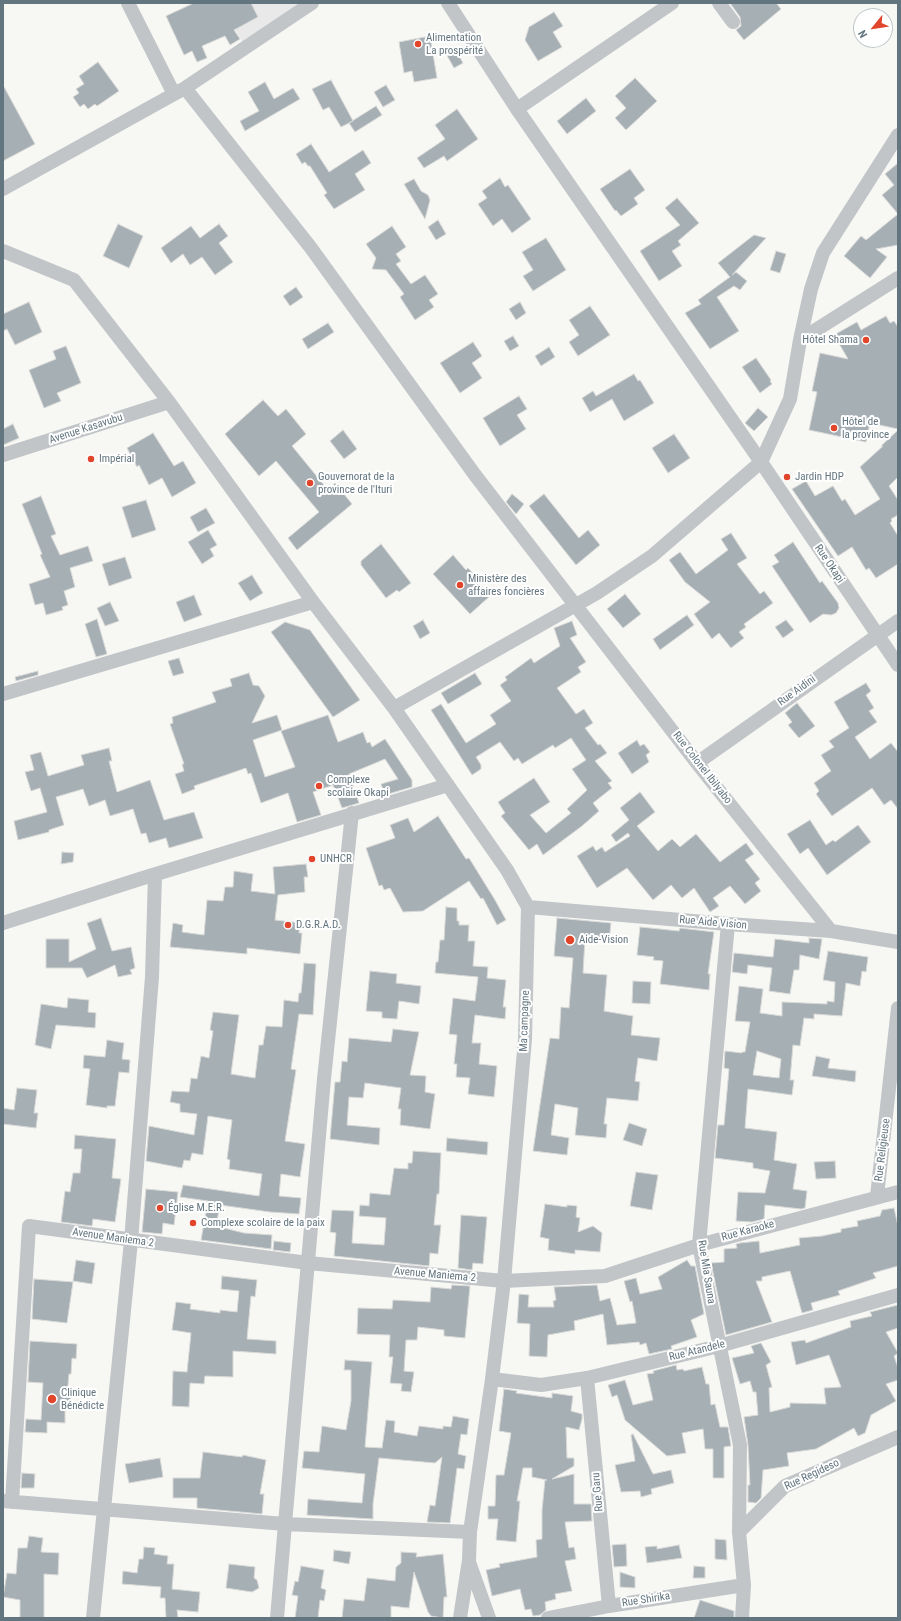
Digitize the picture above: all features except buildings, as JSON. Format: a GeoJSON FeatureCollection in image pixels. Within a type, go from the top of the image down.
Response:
{"type":"FeatureCollection","features":[{"type":"Feature","properties":{"kind":"street","name":"Rue Colonel Ibilyabo"},"geometry":{"type":"LineString","coordinates":[[128,3],[179,91],[311,248],[466,463],[697,763],[831,931]]}},
{"type":"Feature","properties":{"kind":"street"},"geometry":{"type":"LineString","coordinates":[[3,189],[179,91],[312,3]]}},
{"type":"Feature","properties":{"kind":"street","name":"Rue Okapi"},"geometry":{"type":"LineString","coordinates":[[448,3],[517,109],[761,462],[898,665]]}},
{"type":"Feature","properties":{"kind":"street"},"geometry":{"type":"LineString","coordinates":[[517,109],[672,3]]}},
{"type":"Feature","properties":{"kind":"street"},"geometry":{"type":"LineString","coordinates":[[719,3],[733,22]]}},
{"type":"Feature","properties":{"kind":"street"},"geometry":{"type":"LineString","coordinates":[[394,708],[574,604],[597,593],[652,556],[761,462],[790,399],[800,340],[812,289],[823,253],[898,135]]}},
{"type":"Feature","properties":{"kind":"street"},"geometry":{"type":"LineString","coordinates":[[3,251],[74,280],[169,402],[313,602],[394,708],[507,870],[528,907]]}},
{"type":"Feature","properties":{"kind":"street"},"geometry":{"type":"LineString","coordinates":[[800,340],[898,278]]}},
{"type":"Feature","properties":{"kind":"street","name":"Avenue Kasavubu"},"geometry":{"type":"LineString","coordinates":[[3,455],[169,402]]}},
{"type":"Feature","properties":{"kind":"street"},"geometry":{"type":"LineString","coordinates":[[3,694],[313,602]]}},
{"type":"Feature","properties":{"kind":"street","name":"Rue Aidini"},"geometry":{"type":"LineString","coordinates":[[697,763],[876,634],[898,621]]}},
{"type":"Feature","properties":{"kind":"street"},"geometry":{"type":"LineString","coordinates":[[3,923],[448,785]]}},
{"type":"Feature","properties":{"kind":"street"},"geometry":{"type":"LineString","coordinates":[[277,1618],[324,1079],[352,814]]}},
{"type":"Feature","properties":{"kind":"street"},"geometry":{"type":"LineString","coordinates":[[93,1618],[131,1241],[152,977],[154,875]]}},
{"type":"Feature","properties":{"kind":"street","name":"Rue Aide Vision"},"geometry":{"type":"LineString","coordinates":[[528,907],[831,931],[898,942]]}},
{"type":"Feature","properties":{"kind":"street","name":"Ma campagne"},"geometry":{"type":"LineString","coordinates":[[504,1281],[525,1039],[528,907]]}},
{"type":"Feature","properties":{"kind":"street","name":"Rue Mia Sauna"},"geometry":{"type":"LineString","coordinates":[[728,924],[699,1245],[740,1445],[739,1532],[744,1585],[742,1618]]}},
{"type":"Feature","properties":{"kind":"street","name":"Rue Religieuse"},"geometry":{"type":"LineString","coordinates":[[877,1196],[898,1008]]}},
{"type":"Feature","properties":{"kind":"street","name":"Rue Karaoke"},"geometry":{"type":"LineString","coordinates":[[504,1281],[605,1276],[699,1245],[877,1196],[898,1192]]}},
{"type":"Feature","properties":{"kind":"street","name":"Avenue Maniema 2"},"geometry":{"type":"LineString","coordinates":[[7,1501],[29,1226],[131,1241],[308,1263],[504,1281]]}},
{"type":"Feature","properties":{"kind":"street"},"geometry":{"type":"LineString","coordinates":[[460,1618],[469,1560],[470,1532],[492,1379],[504,1281]]}},
{"type":"Feature","properties":{"kind":"street","name":"Rue Atandele"},"geometry":{"type":"LineString","coordinates":[[492,1379],[541,1385],[588,1378],[719,1346],[898,1294]]}},
{"type":"Feature","properties":{"kind":"street","name":"Rue Garu"},"geometry":{"type":"LineString","coordinates":[[588,1378],[609,1606]]}},
{"type":"Feature","properties":{"kind":"street","name":"Rue Regideso"},"geometry":{"type":"LineString","coordinates":[[739,1532],[785,1486],[898,1437]]}},
{"type":"Feature","properties":{"kind":"street"},"geometry":{"type":"LineString","coordinates":[[7,1501],[285,1524],[470,1532]]}},
{"type":"Feature","properties":{"kind":"street"},"geometry":{"type":"LineString","coordinates":[[469,1560],[489,1618]]}},
{"type":"Feature","properties":{"kind":"street","name":"Rue Shirika"},"geometry":{"type":"LineString","coordinates":[[548,1618],[609,1606],[744,1585]]}},
{"type":"Feature","properties":{"kind":"shaded area"},"geometry":{"type":"Polygon","coordinates":[[[220,3],[306,3],[244,45],[220,3]]]}},
{"type":"Feature","properties":{"kind":"place","name":"Alimentation La prospérité"},"geometry":{"type":"Point","coordinates":[418,44]}},
{"type":"Feature","properties":{"kind":"place","name":"Hôtel Shama"},"geometry":{"type":"Point","coordinates":[866,340]}},
{"type":"Feature","properties":{"kind":"place","name":"Hôtel de la province"},"geometry":{"type":"Point","coordinates":[834,428]}},
{"type":"Feature","properties":{"kind":"place","name":"Impérial"},"geometry":{"type":"Point","coordinates":[91,459]}},
{"type":"Feature","properties":{"kind":"place","name":"Jardin HDP"},"geometry":{"type":"Point","coordinates":[787,477]}},
{"type":"Feature","properties":{"kind":"place","name":"Gouvernorat de la province de l'Ituri"},"geometry":{"type":"Point","coordinates":[310,483]}},
{"type":"Feature","properties":{"kind":"place","name":"Ministère des affaires foncières"},"geometry":{"type":"Point","coordinates":[460,585]}},
{"type":"Feature","properties":{"kind":"place","name":"Complexe scolaire Okapi"},"geometry":{"type":"Point","coordinates":[319,786]}},
{"type":"Feature","properties":{"kind":"place","name":"UNHCR"},"geometry":{"type":"Point","coordinates":[312,859]}},
{"type":"Feature","properties":{"kind":"place","name":"D.G.R.A.D."},"geometry":{"type":"Point","coordinates":[288,925]}},
{"type":"Feature","properties":{"kind":"place","name":"Aide-Vision"},"geometry":{"type":"Point","coordinates":[570,940]}},
{"type":"Feature","properties":{"kind":"place","name":"Église M.E.R."},"geometry":{"type":"Point","coordinates":[160,1208]}},
{"type":"Feature","properties":{"kind":"place","name":"Complexe scolaire de la paix"},"geometry":{"type":"Point","coordinates":[193,1223]}},
{"type":"Feature","properties":{"kind":"place","name":"Clinique Bénédicte"},"geometry":{"type":"Point","coordinates":[52,1399]}}]}
